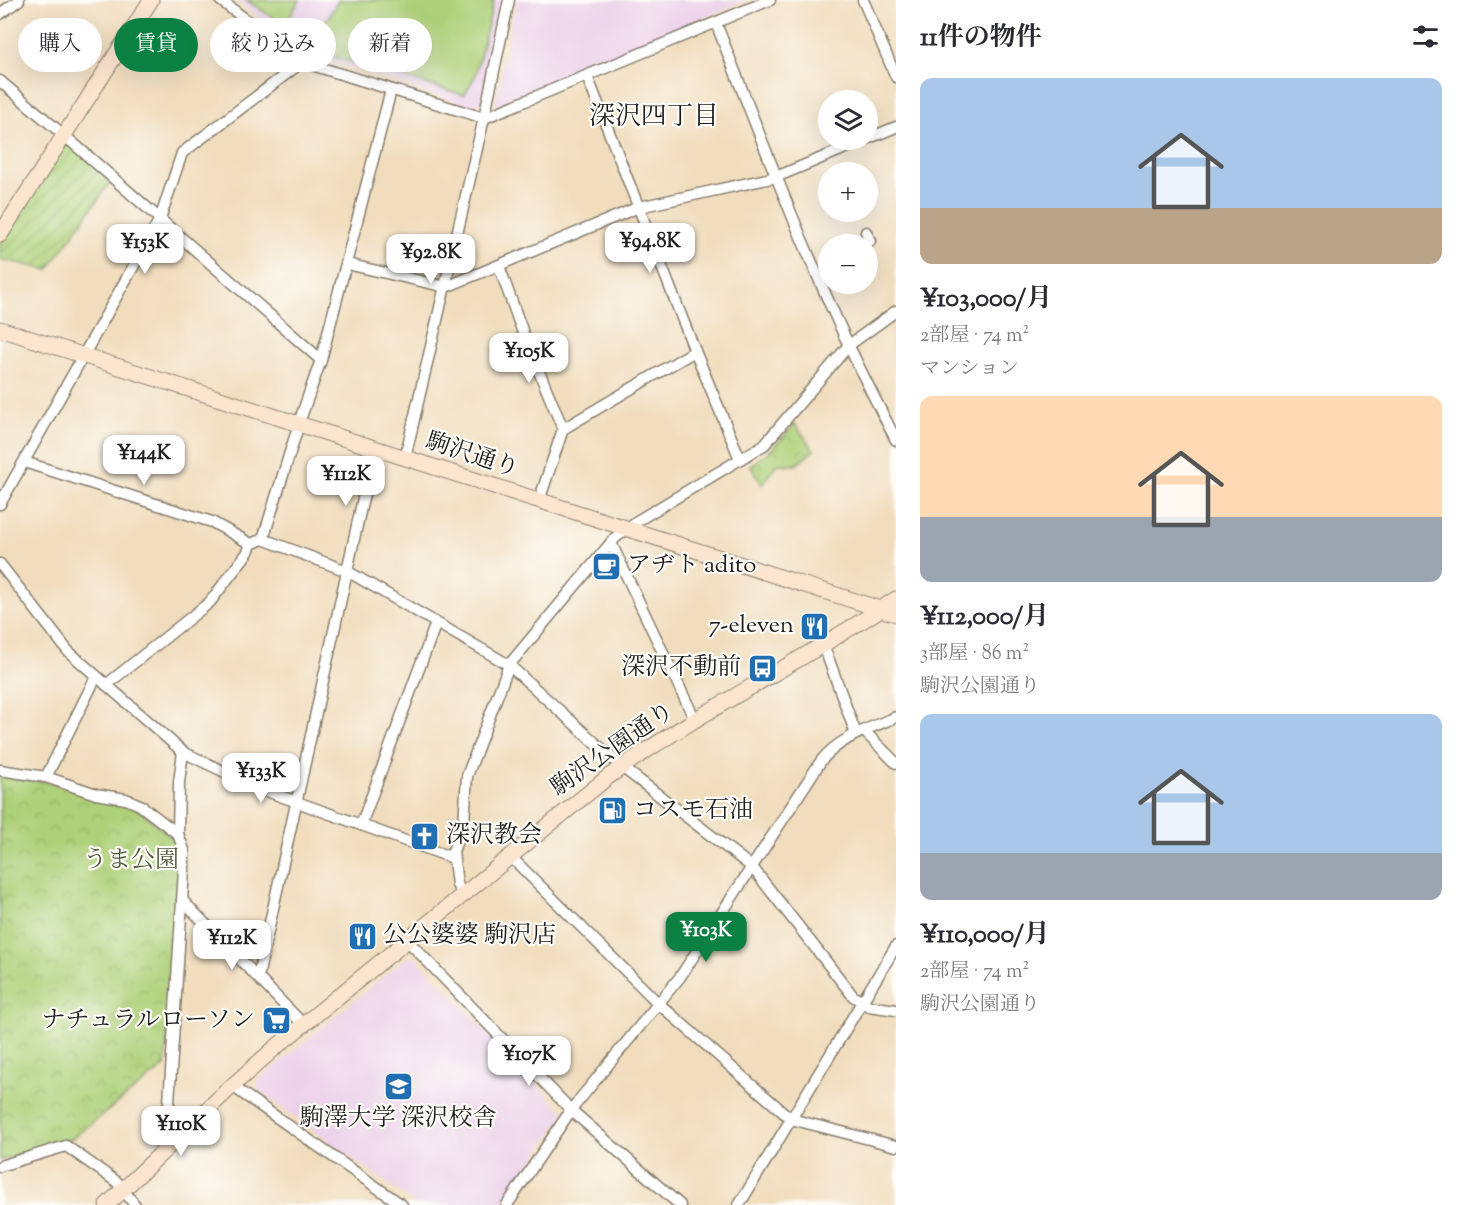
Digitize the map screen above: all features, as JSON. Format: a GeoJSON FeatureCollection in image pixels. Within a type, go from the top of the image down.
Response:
{"type":"FeatureCollection","features":[{"type":"Feature","properties":{"kind":"street"},"geometry":{"type":"LineString","coordinates":[[0,14],[19,0]]}},
{"type":"Feature","properties":{"kind":"street"},"geometry":{"type":"LineString","coordinates":[[0,235],[150,0]]}},
{"type":"Feature","properties":{"kind":"street"},"geometry":{"type":"LineString","coordinates":[[220,0],[244,18]]}},
{"type":"Feature","properties":{"kind":"street"},"geometry":{"type":"LineString","coordinates":[[405,458],[446,287],[509,0]]}},
{"type":"Feature","properties":{"kind":"street"},"geometry":{"type":"LineString","coordinates":[[334,72],[484,118],[770,0]]}},
{"type":"Feature","properties":{"kind":"street"},"geometry":{"type":"LineString","coordinates":[[863,0],[896,78]]}},
{"type":"Feature","properties":{"kind":"street"},"geometry":{"type":"LineString","coordinates":[[716,22],[776,177],[849,345],[896,440]]}},
{"type":"Feature","properties":{"kind":"street"},"geometry":{"type":"LineString","coordinates":[[0,504],[160,219],[182,153],[289,72]]}},
{"type":"Feature","properties":{"kind":"street"},"geometry":{"type":"LineString","coordinates":[[587,76],[740,459]]}},
{"type":"Feature","properties":{"kind":"street"},"geometry":{"type":"LineString","coordinates":[[0,81],[321,360]]}},
{"type":"Feature","properties":{"kind":"street"},"geometry":{"type":"LineString","coordinates":[[263,539],[321,360],[391,90]]}},
{"type":"Feature","properties":{"kind":"street"},"geometry":{"type":"LineString","coordinates":[[878,134],[896,127]]}},
{"type":"Feature","properties":{"kind":"street"},"geometry":{"type":"LineString","coordinates":[[347,264],[446,287],[499,267],[639,207],[776,177],[840,150]]}},
{"type":"Feature","properties":{"kind":"street"},"geometry":{"type":"LineString","coordinates":[[499,267],[523,333],[563,429]]}},
{"type":"Feature","properties":{"kind":"street"},"geometry":{"type":"LineString","coordinates":[[464,893],[457,885],[453,850],[464,823],[467,776],[509,665],[611,543],[627,529],[764,445],[849,345],[896,311]]}},
{"type":"Feature","properties":{"kind":"street","name":"駒沢通り"},"geometry":{"type":"LineString","coordinates":[[0,328],[896,614]]}},
{"type":"Feature","properties":{"kind":"street"},"geometry":{"type":"LineString","coordinates":[[539,501],[563,429],[695,351]]}},
{"type":"Feature","properties":{"kind":"street"},"geometry":{"type":"LineString","coordinates":[[258,977],[374,448]]}},
{"type":"Feature","properties":{"kind":"street"},"geometry":{"type":"LineString","coordinates":[[24,462],[212,522],[251,544]]}},
{"type":"Feature","properties":{"kind":"street"},"geometry":{"type":"LineString","coordinates":[[106,685],[210,602],[248,552],[251,544],[263,539],[347,571],[509,665],[622,767],[752,867],[853,996],[869,1006],[896,1010]]}},
{"type":"Feature","properties":{"kind":"street"},"geometry":{"type":"LineString","coordinates":[[611,543],[695,720]]}},
{"type":"Feature","properties":{"kind":"street"},"geometry":{"type":"LineString","coordinates":[[0,564],[68,651],[183,752],[258,788],[453,858]]}},
{"type":"Feature","properties":{"kind":"street","name":"駒沢公園通り"},"geometry":{"type":"LineString","coordinates":[[107,1205],[232,1086],[303,1024],[622,767],[695,720],[896,600]]}},
{"type":"Feature","properties":{"kind":"street"},"geometry":{"type":"LineString","coordinates":[[361,825],[436,622]]}},
{"type":"Feature","properties":{"kind":"street"},"geometry":{"type":"LineString","coordinates":[[823,644],[860,732],[896,763]]}},
{"type":"Feature","properties":{"kind":"street"},"geometry":{"type":"LineString","coordinates":[[46,777],[96,677]]}},
{"type":"Feature","properties":{"kind":"street"},"geometry":{"type":"LineString","coordinates":[[507,1205],[571,1110],[680,977],[820,760],[827,752],[860,732],[896,717]]}},
{"type":"Feature","properties":{"kind":"street"},"geometry":{"type":"LineString","coordinates":[[171,1144],[167,1133],[182,900],[184,850],[178,834],[179,782],[183,752]]}},
{"type":"Feature","properties":{"kind":"street"},"geometry":{"type":"LineString","coordinates":[[0,770],[46,777],[96,794],[126,799],[140,805],[178,834]]}},
{"type":"Feature","properties":{"kind":"street"},"geometry":{"type":"LineString","coordinates":[[510,856],[658,1003],[791,1119],[896,1146]]}},
{"type":"Feature","properties":{"kind":"street"},"geometry":{"type":"LineString","coordinates":[[182,900],[303,1024]]}},
{"type":"Feature","properties":{"kind":"street"},"geometry":{"type":"LineString","coordinates":[[407,940],[571,1110],[680,1205]]}},
{"type":"Feature","properties":{"kind":"street"},"geometry":{"type":"LineString","coordinates":[[739,1205],[896,946]]}},
{"type":"Feature","properties":{"kind":"street"},"geometry":{"type":"LineString","coordinates":[[232,1086],[400,1204]]}},
{"type":"Feature","properties":{"kind":"street"},"geometry":{"type":"LineString","coordinates":[[0,1166],[66,1146],[117,1182],[135,1205]]}},
{"type":"Feature","properties":{"kind":"shaded area"},"geometry":{"type":"Polygon","coordinates":[[[236,0],[503,0],[482,101],[473,107],[364,72],[432,72],[432,18],[348,18],[348,67],[336,63],[336,18],[259,18],[236,0]]]}},
{"type":"Feature","properties":{"kind":"shaded area"},"geometry":{"type":"Polygon","coordinates":[[[516,0],[747,0],[495,108],[516,0]]]}},
{"type":"Feature","properties":{"kind":"shaded area","name":"駒澤大学 深沢校舎"},"geometry":{"type":"Polygon","coordinates":[[[407,957],[416,958],[565,1114],[501,1205],[417,1205],[259,1091],[257,1081],[407,957]]]}},
{"type":"Feature","properties":{"kind":"green space"},"geometry":{"type":"Polygon","coordinates":[[[246,0],[300,0],[288,18],[273,18],[246,0]]]}},
{"type":"Feature","properties":{"kind":"green space"},"geometry":{"type":"Polygon","coordinates":[[[339,0],[494,0],[475,77],[464,95],[386,72],[432,72],[432,18],[348,18],[348,61],[336,57],[336,18],[328,18],[339,0]]]}},
{"type":"Feature","properties":{"kind":"green space"},"geometry":{"type":"Polygon","coordinates":[[[64,135],[113,178],[48,270],[0,259],[0,235],[64,135]]]}},
{"type":"Feature","properties":{"kind":"green space"},"geometry":{"type":"Polygon","coordinates":[[[795,424],[814,450],[796,465],[777,464],[762,484],[750,465],[769,452],[795,424]]]}},
{"type":"Feature","properties":{"kind":"green space","name":"うま公園"},"geometry":{"type":"Polygon","coordinates":[[[0,775],[71,786],[135,807],[173,838],[180,856],[165,1066],[66,1143],[0,1160],[0,775]]]}},
{"type":"Feature","properties":{"kind":"place","name":"アヂト adito"},"geometry":{"type":"Point","coordinates":[606,566]}},
{"type":"Feature","properties":{"kind":"place","name":"7-eleven"},"geometry":{"type":"Point","coordinates":[815,626]}},
{"type":"Feature","properties":{"kind":"place","name":"深沢不動前"},"geometry":{"type":"Point","coordinates":[762,668]}},
{"type":"Feature","properties":{"kind":"place","name":"コスモ石油"},"geometry":{"type":"Point","coordinates":[612,811]}},
{"type":"Feature","properties":{"kind":"place","name":"深沢教会"},"geometry":{"type":"Point","coordinates":[425,836]}},
{"type":"Feature","properties":{"kind":"place","name":"公公婆婆 駒沢店"},"geometry":{"type":"Point","coordinates":[362,936]}},
{"type":"Feature","properties":{"kind":"place","name":"ナチュラルローソン"},"geometry":{"type":"Point","coordinates":[276,1021]}},
{"type":"Feature","properties":{"kind":"place","name":"駒澤大学 深沢校舎"},"geometry":{"type":"Point","coordinates":[398,1086]}},
{"type":"Feature","properties":{"kind":"district","name":"深沢四丁目"},"geometry":{"type":"Point","coordinates":[654,117]}}]}
